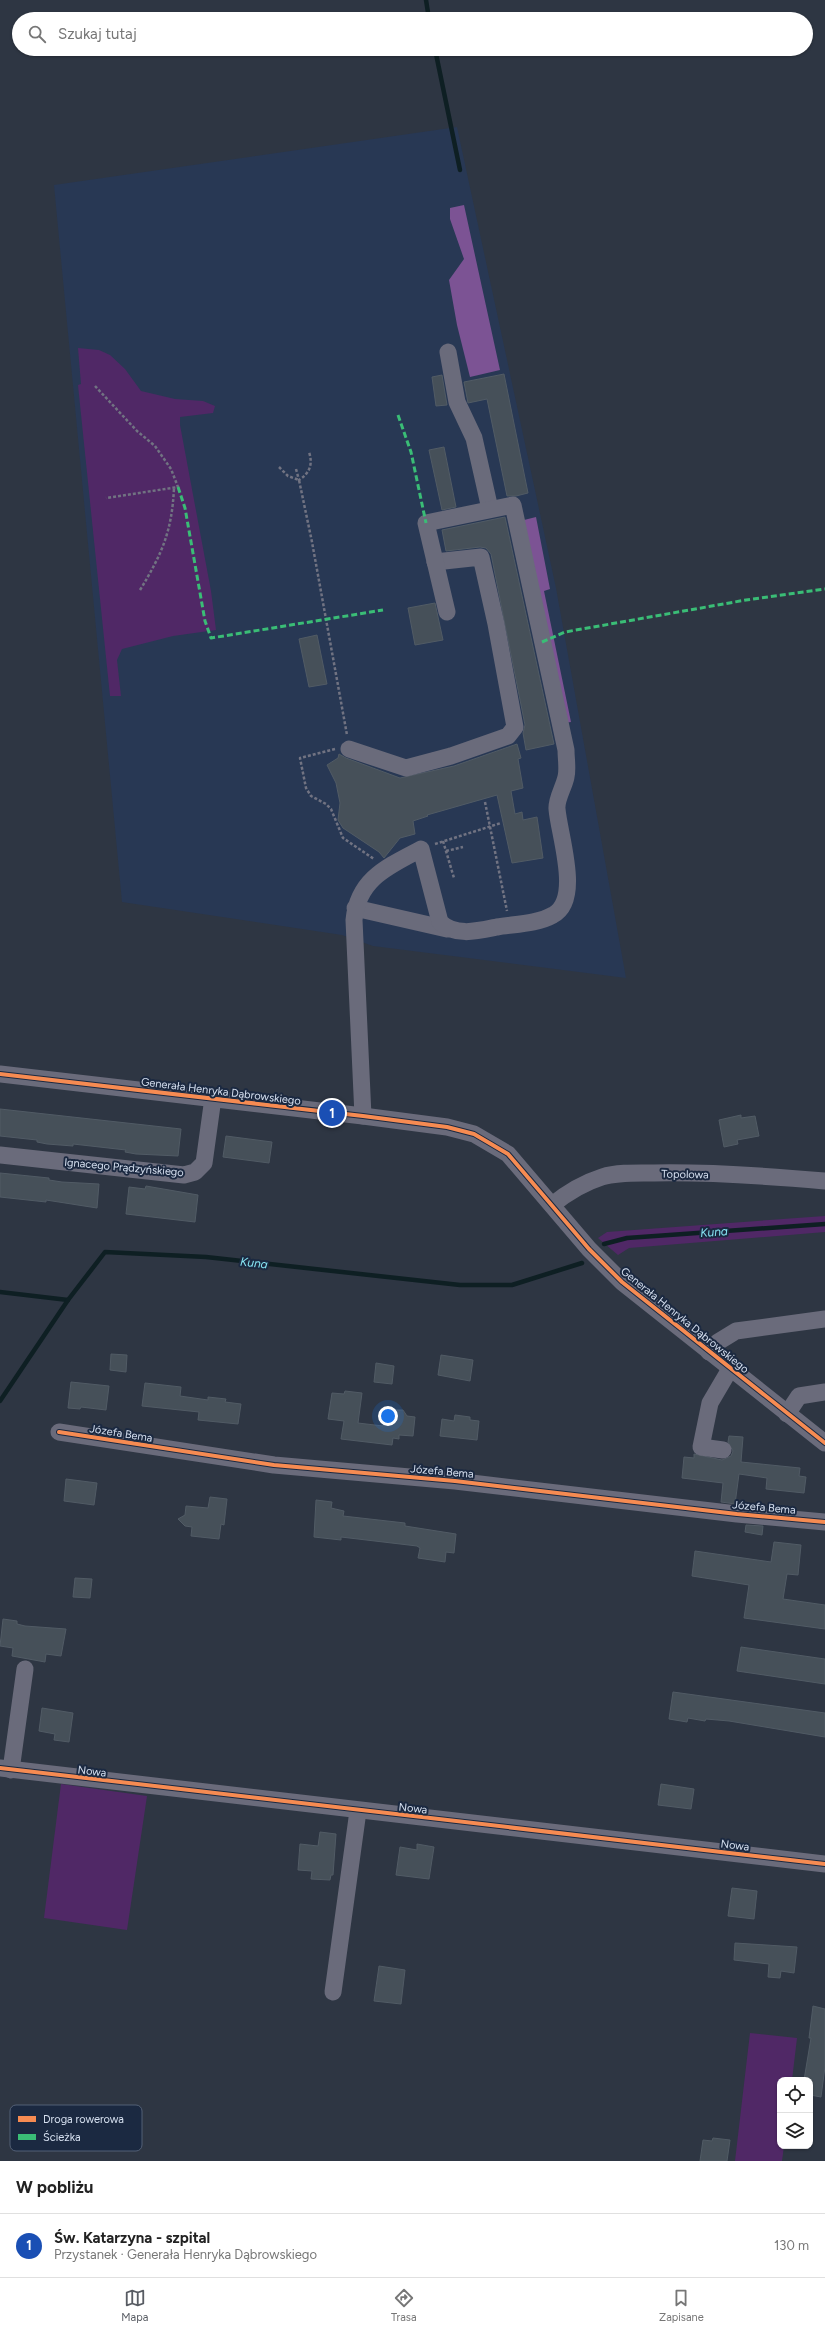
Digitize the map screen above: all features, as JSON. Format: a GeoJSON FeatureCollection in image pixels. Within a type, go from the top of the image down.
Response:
{"type":"FeatureCollection","features":[{"type":"Feature","properties":{"kind":"street"},"geometry":{"type":"LineString","coordinates":[[448,352],[457,402],[474,438],[490,509]]}},
{"type":"Feature","properties":{"kind":"street"},"geometry":{"type":"LineString","coordinates":[[356,908],[455,932],[471,931],[543,919],[554,915],[565,903],[568,880],[556,807],[566,776],[566,750],[513,505],[426,523],[447,612]]}},
{"type":"Feature","properties":{"kind":"street"},"geometry":{"type":"LineString","coordinates":[[349,749],[406,768],[451,756],[508,736],[515,727],[496,624],[481,557],[435,562]]}},
{"type":"Feature","properties":{"kind":"street"},"geometry":{"type":"LineString","coordinates":[[363,1116],[355,954],[356,908],[359,895],[386,867],[421,849],[440,922],[447,929]]}},
{"type":"Feature","properties":{"kind":"street","name":"Generała Henryka Dąbrowskiego"},"geometry":{"type":"LineString","coordinates":[[0,1074],[363,1116],[447,1127],[474,1134],[508,1154],[615,1275],[730,1369],[825,1443]]}},
{"type":"Feature","properties":{"kind":"street","name":"Ignacego Prądzyńskiego"},"geometry":{"type":"LineString","coordinates":[[0,1155],[184,1175],[195,1172],[204,1163],[213,1098]]}},
{"type":"Feature","properties":{"kind":"street","name":"Topolowa"},"geometry":{"type":"LineString","coordinates":[[552,1205],[570,1190],[604,1177],[632,1174],[763,1176],[825,1181]]}},
{"type":"Feature","properties":{"kind":"street"},"geometry":{"type":"LineString","coordinates":[[709,1352],[718,1342],[736,1331],[825,1319]]}},
{"type":"Feature","properties":{"kind":"street"},"geometry":{"type":"LineString","coordinates":[[724,1450],[702,1447],[710,1403],[730,1369]]}},
{"type":"Feature","properties":{"kind":"street"},"geometry":{"type":"LineString","coordinates":[[787,1414],[799,1396],[825,1392]]}},
{"type":"Feature","properties":{"kind":"street","name":"Józefa Bema"},"geometry":{"type":"LineString","coordinates":[[59,1432],[274,1465],[455,1481],[729,1513],[825,1522]]}},
{"type":"Feature","properties":{"kind":"street"},"geometry":{"type":"LineString","coordinates":[[6,1769],[25,1669]]}},
{"type":"Feature","properties":{"kind":"street","name":"Nowa"},"geometry":{"type":"LineString","coordinates":[[6,1769],[825,1864]]}},
{"type":"Feature","properties":{"kind":"street"},"geometry":{"type":"LineString","coordinates":[[334,1992],[358,1811]]}},
{"type":"Feature","properties":{"kind":"path"},"geometry":{"type":"LineString","coordinates":[[95,386],[160,452],[171,469],[178,487],[106,498]]}},
{"type":"Feature","properties":{"kind":"path"},"geometry":{"type":"LineString","coordinates":[[299,480],[310,468],[309,452]]}},
{"type":"Feature","properties":{"kind":"path"},"geometry":{"type":"LineString","coordinates":[[279,467],[288,476],[299,480]]}},
{"type":"Feature","properties":{"kind":"path"},"geometry":{"type":"LineString","coordinates":[[296,469],[312,542],[349,749],[340,747],[300,758],[306,788],[311,796],[326,804],[331,809],[343,838],[386,867]]}},
{"type":"Feature","properties":{"kind":"path"},"geometry":{"type":"LineString","coordinates":[[140,590],[164,547],[173,510],[174,488]]}},
{"type":"Feature","properties":{"kind":"path"},"geometry":{"type":"LineString","coordinates":[[485,802],[510,925]]}},
{"type":"Feature","properties":{"kind":"path"},"geometry":{"type":"LineString","coordinates":[[421,849],[501,823]]}},
{"type":"Feature","properties":{"kind":"path"},"geometry":{"type":"LineString","coordinates":[[443,841],[454,878]]}},
{"type":"Feature","properties":{"kind":"path"},"geometry":{"type":"LineString","coordinates":[[446,852],[463,847]]}},
{"type":"Feature","properties":{"kind":"shaded area"},"geometry":{"type":"Polygon","coordinates":[[[457,127],[556,588],[626,978],[373,946],[342,935],[122,902],[54,185],[457,127]]]}},
{"type":"Feature","properties":{"kind":"shaded area"},"geometry":{"type":"Polygon","coordinates":[[[464,205],[500,370],[470,377],[457,325],[449,280],[464,259],[450,219],[450,208],[464,205]]]}},
{"type":"Feature","properties":{"kind":"shaded area"},"geometry":{"type":"Polygon","coordinates":[[[78,348],[99,350],[110,355],[125,369],[141,391],[175,399],[203,401],[215,406],[213,413],[180,417],[180,425],[211,591],[216,630],[173,636],[122,649],[117,660],[121,696],[110,696],[78,385],[81,384],[78,348]]]}},
{"type":"Feature","properties":{"kind":"shaded area"},"geometry":{"type":"Polygon","coordinates":[[[536,517],[550,589],[544,591],[571,722],[563,723],[520,521],[536,517]]]}},
{"type":"Feature","properties":{"kind":"shaded area"},"geometry":{"type":"Polygon","coordinates":[[[825,1216],[825,1232],[629,1248],[618,1255],[598,1238],[607,1232],[825,1216]]]}},
{"type":"Feature","properties":{"kind":"shaded area"},"geometry":{"type":"Polygon","coordinates":[[[61,1784],[147,1796],[127,1930],[44,1918],[61,1784]]]}},
{"type":"Feature","properties":{"kind":"shaded area"},"geometry":{"type":"Polygon","coordinates":[[[750,2033],[797,2038],[792,2077],[777,2077],[777,2149],[784,2149],[782,2161],[735,2161],[750,2033]]]}},
{"type":"Feature","properties":{"kind":"building"},"geometry":{"type":"Polygon","coordinates":[[[504,374],[528,493],[516,496],[507,496],[487,399],[468,403],[464,382],[504,374]]]}},
{"type":"Feature","properties":{"kind":"building"},"geometry":{"type":"Polygon","coordinates":[[[442,375],[447,405],[436,406],[432,377],[442,375]]]}},
{"type":"Feature","properties":{"kind":"building"},"geometry":{"type":"Polygon","coordinates":[[[444,447],[456,507],[442,510],[429,450],[444,447]]]}},
{"type":"Feature","properties":{"kind":"building"},"geometry":{"type":"Polygon","coordinates":[[[505,517],[554,744],[526,750],[523,733],[525,725],[491,554],[486,548],[480,547],[446,551],[442,530],[505,517]]]}},
{"type":"Feature","properties":{"kind":"building"},"geometry":{"type":"Polygon","coordinates":[[[435,603],[443,640],[415,645],[408,608],[435,603]]]}},
{"type":"Feature","properties":{"kind":"building"},"geometry":{"type":"Polygon","coordinates":[[[317,635],[327,684],[309,687],[299,639],[317,635]]]}},
{"type":"Feature","properties":{"kind":"building"},"geometry":{"type":"Polygon","coordinates":[[[517,744],[521,758],[518,759],[523,788],[511,791],[515,814],[522,812],[523,820],[537,817],[543,858],[512,863],[497,795],[427,815],[428,816],[413,821],[415,834],[400,838],[384,858],[379,852],[343,828],[338,820],[340,803],[336,783],[327,765],[338,758],[339,754],[400,778],[454,766],[517,744]]]}},
{"type":"Feature","properties":{"kind":"building"},"geometry":{"type":"Polygon","coordinates":[[[0,1109],[181,1129],[178,1156],[136,1154],[125,1152],[126,1150],[73,1144],[73,1146],[47,1144],[37,1142],[37,1140],[0,1136],[0,1109]]]}},
{"type":"Feature","properties":{"kind":"building"},"geometry":{"type":"Polygon","coordinates":[[[741,1115],[741,1118],[755,1116],[759,1136],[737,1140],[738,1144],[724,1147],[719,1120],[741,1115]]]}},
{"type":"Feature","properties":{"kind":"building"},"geometry":{"type":"Polygon","coordinates":[[[226,1136],[272,1142],[269,1163],[223,1157],[226,1136]]]}},
{"type":"Feature","properties":{"kind":"building"},"geometry":{"type":"Polygon","coordinates":[[[0,1173],[49,1178],[49,1180],[62,1182],[99,1184],[97,1208],[46,1200],[46,1202],[0,1197],[0,1173]]]}},
{"type":"Feature","properties":{"kind":"building"},"geometry":{"type":"Polygon","coordinates":[[[146,1186],[198,1195],[195,1222],[126,1214],[129,1187],[145,1189],[146,1186]]]}},
{"type":"Feature","properties":{"kind":"building"},"geometry":{"type":"Polygon","coordinates":[[[111,1354],[127,1355],[126,1372],[110,1370],[111,1354]]]}},
{"type":"Feature","properties":{"kind":"building"},"geometry":{"type":"Polygon","coordinates":[[[441,1355],[473,1360],[470,1381],[438,1375],[441,1355]]]}},
{"type":"Feature","properties":{"kind":"building"},"geometry":{"type":"Polygon","coordinates":[[[376,1363],[394,1366],[392,1384],[374,1382],[376,1363]]]}},
{"type":"Feature","properties":{"kind":"building"},"geometry":{"type":"Polygon","coordinates":[[[71,1382],[109,1386],[106,1410],[81,1407],[80,1409],[68,1408],[71,1382]]]}},
{"type":"Feature","properties":{"kind":"building"},"geometry":{"type":"Polygon","coordinates":[[[145,1383],[181,1387],[180,1396],[208,1400],[208,1397],[226,1399],[225,1402],[241,1404],[238,1424],[198,1420],[199,1412],[142,1406],[145,1383]]]}},
{"type":"Feature","properties":{"kind":"building"},"geometry":{"type":"Polygon","coordinates":[[[345,1391],[362,1393],[358,1423],[383,1426],[385,1410],[403,1410],[407,1416],[415,1417],[413,1436],[399,1435],[399,1439],[393,1438],[392,1445],[341,1439],[344,1421],[328,1419],[332,1393],[344,1394],[345,1391]]]}},
{"type":"Feature","properties":{"kind":"building"},"geometry":{"type":"Polygon","coordinates":[[[455,1415],[470,1417],[470,1420],[479,1421],[477,1440],[440,1436],[442,1419],[454,1421],[455,1415]]]}},
{"type":"Feature","properties":{"kind":"building"},"geometry":{"type":"Polygon","coordinates":[[[729,1436],[743,1437],[741,1462],[800,1468],[799,1476],[806,1477],[804,1493],[766,1489],[767,1478],[739,1474],[735,1504],[721,1502],[723,1483],[682,1478],[684,1457],[694,1458],[694,1454],[722,1460],[731,1456],[733,1451],[728,1442],[729,1436]]]}},
{"type":"Feature","properties":{"kind":"building"},"geometry":{"type":"Polygon","coordinates":[[[66,1479],[97,1483],[94,1505],[64,1501],[66,1479]]]}},
{"type":"Feature","properties":{"kind":"building"},"geometry":{"type":"Polygon","coordinates":[[[210,1497],[227,1499],[224,1525],[221,1524],[219,1539],[191,1536],[192,1527],[185,1526],[178,1519],[185,1515],[186,1506],[208,1508],[210,1497]]]}},
{"type":"Feature","properties":{"kind":"building"},"geometry":{"type":"Polygon","coordinates":[[[316,1500],[332,1502],[331,1508],[344,1511],[343,1516],[405,1523],[405,1526],[456,1534],[454,1553],[446,1552],[445,1562],[418,1558],[420,1548],[417,1546],[341,1537],[341,1540],[314,1537],[316,1500]]]}},
{"type":"Feature","properties":{"kind":"building"},"geometry":{"type":"Polygon","coordinates":[[[746,1525],[763,1526],[762,1535],[745,1532],[746,1525]]]}},
{"type":"Feature","properties":{"kind":"building"},"geometry":{"type":"Polygon","coordinates":[[[774,1542],[801,1545],[798,1575],[787,1574],[783,1599],[825,1605],[825,1629],[744,1618],[749,1585],[692,1576],[695,1551],[771,1562],[774,1542]]]}},
{"type":"Feature","properties":{"kind":"building"},"geometry":{"type":"Polygon","coordinates":[[[75,1578],[92,1579],[90,1598],[73,1597],[75,1578]]]}},
{"type":"Feature","properties":{"kind":"building"},"geometry":{"type":"Polygon","coordinates":[[[3,1619],[17,1621],[17,1624],[25,1626],[66,1629],[61,1656],[46,1654],[45,1662],[12,1656],[13,1648],[0,1646],[3,1619]]]}},
{"type":"Feature","properties":{"kind":"building"},"geometry":{"type":"Polygon","coordinates":[[[741,1647],[825,1659],[825,1684],[737,1671],[741,1647]]]}},
{"type":"Feature","properties":{"kind":"building"},"geometry":{"type":"Polygon","coordinates":[[[673,1692],[825,1713],[825,1737],[729,1721],[706,1719],[705,1721],[688,1718],[687,1722],[669,1719],[673,1692]]]}},
{"type":"Feature","properties":{"kind":"building"},"geometry":{"type":"Polygon","coordinates":[[[42,1708],[73,1713],[69,1742],[54,1740],[55,1734],[39,1731],[42,1708]]]}},
{"type":"Feature","properties":{"kind":"building"},"geometry":{"type":"Polygon","coordinates":[[[661,1784],[694,1789],[691,1809],[658,1805],[661,1784]]]}},
{"type":"Feature","properties":{"kind":"building"},"geometry":{"type":"Polygon","coordinates":[[[320,1832],[336,1834],[333,1875],[331,1875],[330,1880],[311,1879],[312,1871],[298,1870],[300,1844],[318,1846],[320,1832]]]}},
{"type":"Feature","properties":{"kind":"building"},"geometry":{"type":"Polygon","coordinates":[[[417,1844],[434,1847],[429,1879],[396,1875],[400,1847],[417,1850],[417,1844]]]}},
{"type":"Feature","properties":{"kind":"building"},"geometry":{"type":"Polygon","coordinates":[[[732,1888],[757,1891],[754,1919],[728,1916],[732,1888]]]}},
{"type":"Feature","properties":{"kind":"building"},"geometry":{"type":"Polygon","coordinates":[[[735,1943],[797,1947],[794,1973],[781,1971],[780,1978],[768,1977],[769,1964],[734,1960],[735,1943]]]}},
{"type":"Feature","properties":{"kind":"building"},"geometry":{"type":"Polygon","coordinates":[[[379,1966],[405,1970],[401,2004],[374,2001],[379,1966]]]}},
{"type":"Feature","properties":{"kind":"building"},"geometry":{"type":"Polygon","coordinates":[[[813,2006],[825,2009],[825,2067],[821,2097],[813,2096],[813,2077],[804,2077],[811,2038],[809,2038],[813,2006]]]}},
{"type":"Feature","properties":{"kind":"building"},"geometry":{"type":"Polygon","coordinates":[[[713,2138],[730,2140],[727,2161],[700,2161],[703,2140],[712,2141],[713,2138]]]}},
{"type":"Feature","properties":{"kind":"waterway"},"geometry":{"type":"LineString","coordinates":[[426,0],[428,12]]}},
{"type":"Feature","properties":{"kind":"waterway"},"geometry":{"type":"LineString","coordinates":[[436,56],[460,170]]}},
{"type":"Feature","properties":{"kind":"waterway","name":"Kuna"},"geometry":{"type":"LineString","coordinates":[[604,1244],[627,1238],[825,1224]]}},
{"type":"Feature","properties":{"kind":"waterway","name":"Kuna"},"geometry":{"type":"LineString","coordinates":[[0,1401],[68,1300],[105,1252],[206,1257],[460,1285],[512,1285],[582,1263]]}},
{"type":"Feature","properties":{"kind":"waterway"},"geometry":{"type":"LineString","coordinates":[[0,1292],[68,1300]]}},
{"type":"Feature","properties":{"kind":"marked path"},"geometry":{"type":"LineString","coordinates":[[398,415],[411,452],[426,523]]}},
{"type":"Feature","properties":{"kind":"marked path"},"geometry":{"type":"LineString","coordinates":[[178,487],[185,508],[205,621],[211,638],[383,610]]}},
{"type":"Feature","properties":{"kind":"marked path"},"geometry":{"type":"LineString","coordinates":[[542,642],[565,632],[746,600],[825,589]]}},
{"type":"Feature","properties":{"kind":"cycle path"},"geometry":{"type":"LineString","coordinates":[[0,1074],[363,1116],[447,1127],[474,1134],[508,1154],[589,1249],[622,1282],[825,1443]]}},
{"type":"Feature","properties":{"kind":"cycle path"},"geometry":{"type":"LineString","coordinates":[[59,1432],[274,1465],[455,1481],[737,1514],[825,1522]]}},
{"type":"Feature","properties":{"kind":"cycle path"},"geometry":{"type":"LineString","coordinates":[[0,1768],[825,1864]]}},
{"type":"Feature","properties":{"kind":"place","name":"Św. Katarzyna - szpital"},"geometry":{"type":"Point","coordinates":[332,1113]}}]}
